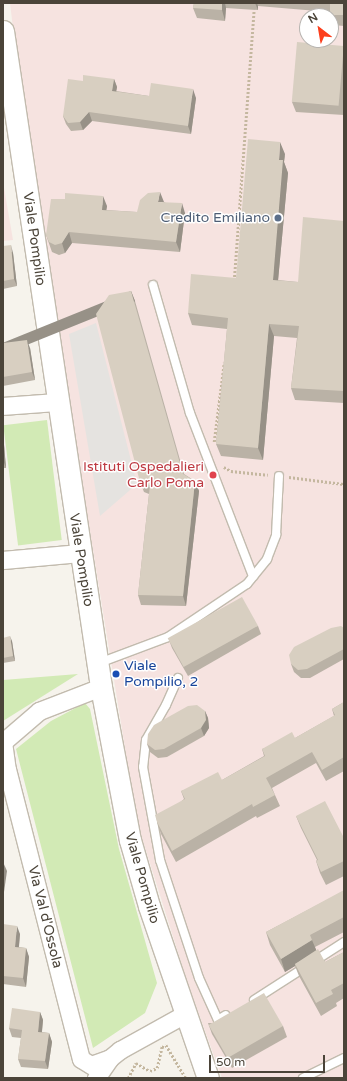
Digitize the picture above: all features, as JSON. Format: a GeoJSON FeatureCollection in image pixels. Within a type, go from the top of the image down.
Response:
{"type":"FeatureCollection","features":[{"type":"Feature","properties":{"kind":"street","name":"Viale Pompilio"},"geometry":{"type":"LineString","coordinates":[[3,31],[97,663],[136,867],[208,1078]]}},
{"type":"Feature","properties":{"kind":"street"},"geometry":{"type":"LineString","coordinates":[[3,406],[58,405]]}},
{"type":"Feature","properties":{"kind":"street"},"geometry":{"type":"LineString","coordinates":[[3,560],[80,553]]}},
{"type":"Feature","properties":{"kind":"street"},"geometry":{"type":"LineString","coordinates":[[3,742],[39,711],[101,687]]}},
{"type":"Feature","properties":{"kind":"street","name":"Via Val d'Ossola"},"geometry":{"type":"LineString","coordinates":[[3,742],[7,769],[81,1059],[91,1066],[110,1058]]}},
{"type":"Feature","properties":{"kind":"street"},"geometry":{"type":"LineString","coordinates":[[96,1078],[110,1058],[132,1042],[185,1014]]}},
{"type":"Feature","properties":{"kind":"lane"},"geometry":{"type":"LineString","coordinates":[[153,285],[190,414],[253,576]]}},
{"type":"Feature","properties":{"kind":"lane"},"geometry":{"type":"LineString","coordinates":[[3,412],[58,405]]}},
{"type":"Feature","properties":{"kind":"lane"},"geometry":{"type":"LineString","coordinates":[[97,663],[168,637],[247,584],[267,559],[276,535],[279,476]]}},
{"type":"Feature","properties":{"kind":"lane"},"geometry":{"type":"LineString","coordinates":[[178,678],[166,705],[146,740],[143,768],[160,860],[199,978],[218,1020],[232,1012]]}},
{"type":"Feature","properties":{"kind":"lane"},"geometry":{"type":"LineString","coordinates":[[245,1005],[344,942]]}},
{"type":"Feature","properties":{"kind":"lane"},"geometry":{"type":"LineString","coordinates":[[303,1078],[344,1058]]}},
{"type":"Feature","properties":{"kind":"path"},"geometry":{"type":"LineString","coordinates":[[233,290],[254,10]]}},
{"type":"Feature","properties":{"kind":"path"},"geometry":{"type":"LineString","coordinates":[[213,447],[224,361]]}},
{"type":"Feature","properties":{"kind":"path"},"geometry":{"type":"LineString","coordinates":[[220,465],[231,471],[344,484]]}},
{"type":"Feature","properties":{"kind":"path"},"geometry":{"type":"LineString","coordinates":[[128,1078],[136,1063],[150,1071],[157,1068],[162,1047],[166,1045],[186,1078]]}},
{"type":"Feature","properties":{"kind":"shaded area","name":"Istituti Ospedalieri Carlo Poma"},"geometry":{"type":"Polygon","coordinates":[[[10,3],[344,3],[344,1078],[222,1078],[187,981],[137,822],[25,129],[10,3]]]}},
{"type":"Feature","properties":{"kind":"shaded area"},"geometry":{"type":"Polygon","coordinates":[[[3,182],[13,240],[3,241],[3,182]]]}},
{"type":"Feature","properties":{"kind":"shaded area"},"geometry":{"type":"Polygon","coordinates":[[[96,323],[137,484],[100,516],[69,334],[96,323]]]}},
{"type":"Feature","properties":{"kind":"green space"},"geometry":{"type":"Polygon","coordinates":[[[47,420],[62,540],[18,545],[3,425],[47,420]]]}},
{"type":"Feature","properties":{"kind":"green space"},"geometry":{"type":"Polygon","coordinates":[[[78,674],[3,721],[3,680],[78,674]]]}},
{"type":"Feature","properties":{"kind":"green space"},"geometry":{"type":"Polygon","coordinates":[[[85,703],[90,709],[119,849],[157,983],[145,1013],[93,1048],[16,749],[51,721],[85,703]]]}},
{"type":"Feature","properties":{"kind":"building"},"geometry":{"type":"Polygon","coordinates":[[[194,3],[222,3],[222,10],[193,8],[194,3]]]}},
{"type":"Feature","properties":{"kind":"building"},"geometry":{"type":"Polygon","coordinates":[[[330,3],[344,3],[344,15],[339,15],[339,8],[330,8],[330,3]]]}},
{"type":"Feature","properties":{"kind":"building"},"geometry":{"type":"Polygon","coordinates":[[[297,42],[299,42],[299,48],[339,48],[339,46],[344,46],[339,106],[292,102],[297,42]]]}},
{"type":"Feature","properties":{"kind":"building"},"geometry":{"type":"Polygon","coordinates":[[[83,75],[114,79],[112,91],[149,96],[151,83],[193,89],[188,126],[89,112],[80,122],[68,123],[63,116],[68,79],[83,81],[83,75]]]}},
{"type":"Feature","properties":{"kind":"building"},"geometry":{"type":"Polygon","coordinates":[[[248,139],[280,142],[279,160],[283,160],[273,280],[298,282],[303,217],[344,221],[344,391],[291,388],[299,326],[269,324],[258,448],[216,444],[228,318],[188,313],[191,274],[236,278],[248,139]]]}},
{"type":"Feature","properties":{"kind":"building"},"geometry":{"type":"Polygon","coordinates":[[[160,192],[158,202],[182,203],[176,242],[69,232],[62,243],[55,245],[49,242],[46,235],[51,199],[65,199],[65,193],[103,196],[102,210],[137,212],[140,200],[148,193],[160,192]]]}},
{"type":"Feature","properties":{"kind":"building"},"geometry":{"type":"Polygon","coordinates":[[[11,245],[14,279],[3,281],[3,246],[11,245]]]}},
{"type":"Feature","properties":{"kind":"building"},"geometry":{"type":"Polygon","coordinates":[[[131,291],[183,474],[195,481],[183,596],[138,595],[150,485],[140,482],[96,314],[109,295],[131,291]]]}},
{"type":"Feature","properties":{"kind":"building"},"geometry":{"type":"Polygon","coordinates":[[[27,340],[32,372],[3,377],[3,343],[27,340]]]}},
{"type":"Feature","properties":{"kind":"building"},"geometry":{"type":"Polygon","coordinates":[[[242,597],[258,626],[184,667],[168,638],[242,597]]]}},
{"type":"Feature","properties":{"kind":"building"},"geometry":{"type":"Polygon","coordinates":[[[341,626],[344,628],[344,649],[307,669],[298,670],[291,664],[289,655],[294,647],[331,628],[341,626]]]}},
{"type":"Feature","properties":{"kind":"building"},"geometry":{"type":"Polygon","coordinates":[[[10,636],[13,656],[3,658],[3,638],[10,636]]]}},
{"type":"Feature","properties":{"kind":"building"},"geometry":{"type":"Polygon","coordinates":[[[344,702],[344,757],[322,770],[312,752],[266,778],[275,795],[253,807],[252,804],[172,851],[155,815],[185,799],[181,791],[218,772],[222,780],[265,756],[262,749],[292,732],[295,738],[335,715],[332,709],[344,702]]]}},
{"type":"Feature","properties":{"kind":"building"},"geometry":{"type":"Polygon","coordinates":[[[197,705],[205,711],[206,720],[201,728],[164,749],[155,750],[147,744],[148,734],[154,725],[188,706],[197,705]]]}},
{"type":"Feature","properties":{"kind":"building"},"geometry":{"type":"Polygon","coordinates":[[[325,801],[344,838],[344,861],[321,872],[316,861],[318,860],[296,816],[325,801]]]}},
{"type":"Feature","properties":{"kind":"building"},"geometry":{"type":"Polygon","coordinates":[[[344,890],[344,917],[310,935],[312,940],[281,959],[266,932],[344,890]]]}},
{"type":"Feature","properties":{"kind":"building"},"geometry":{"type":"Polygon","coordinates":[[[3,924],[17,926],[15,947],[26,948],[23,978],[3,976],[3,924]]]}},
{"type":"Feature","properties":{"kind":"building"},"geometry":{"type":"Polygon","coordinates":[[[318,949],[325,962],[344,952],[344,983],[331,990],[333,994],[316,1003],[295,964],[318,949]]]}},
{"type":"Feature","properties":{"kind":"building"},"geometry":{"type":"Polygon","coordinates":[[[264,993],[283,1026],[228,1058],[209,1025],[264,993]]]}},
{"type":"Feature","properties":{"kind":"building"},"geometry":{"type":"Polygon","coordinates":[[[12,1008],[40,1012],[38,1032],[49,1033],[45,1061],[18,1059],[22,1030],[9,1028],[12,1008]]]}},
{"type":"Feature","properties":{"kind":"place","name":"Credito Emiliano"},"geometry":{"type":"Point","coordinates":[278,218]}},
{"type":"Feature","properties":{"kind":"place","name":"Istituti Ospedalieri Carlo Poma"},"geometry":{"type":"Point","coordinates":[213,475]}},
{"type":"Feature","properties":{"kind":"place","name":"Viale Pompilio, 2"},"geometry":{"type":"Point","coordinates":[116,674]}}]}
